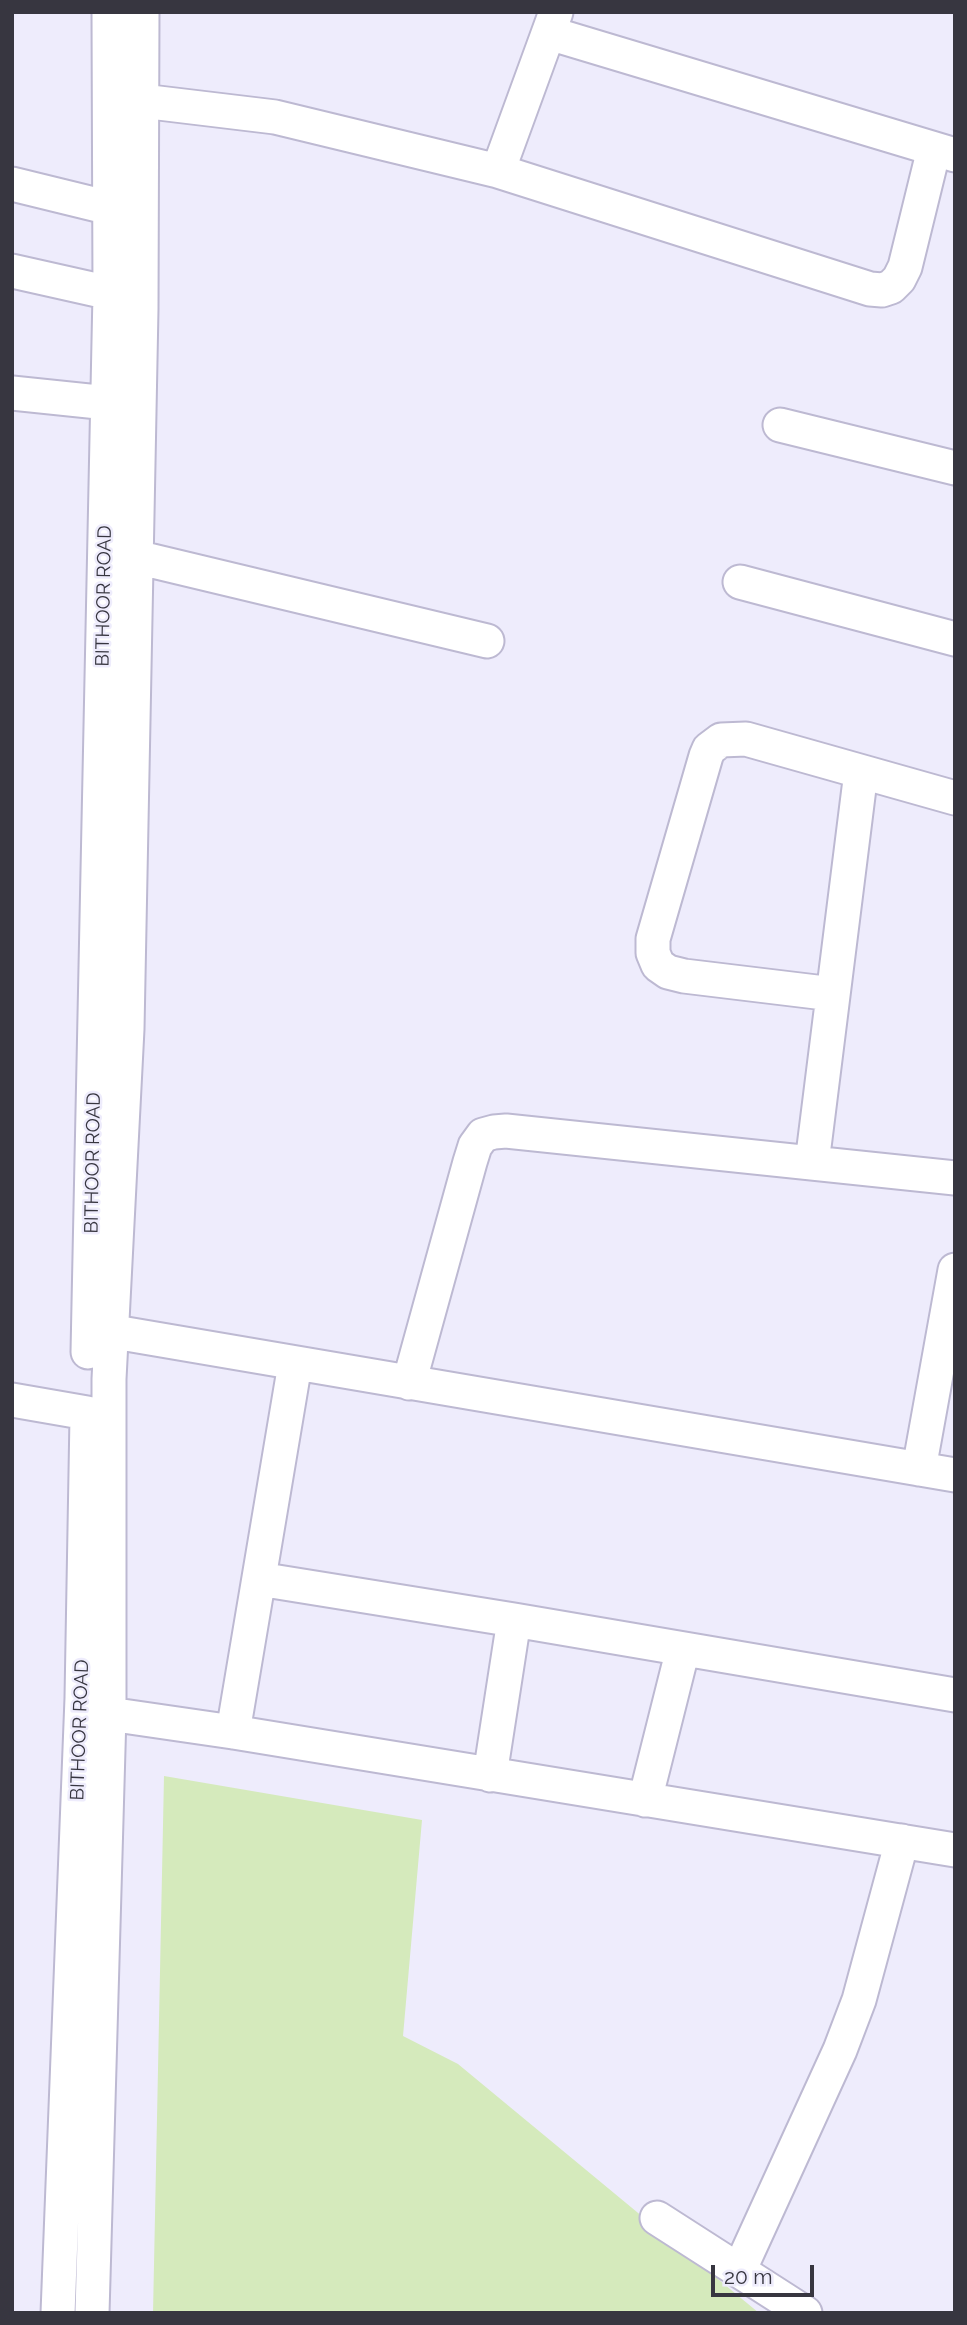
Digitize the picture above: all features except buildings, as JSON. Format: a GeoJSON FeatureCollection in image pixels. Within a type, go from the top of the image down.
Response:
{"type":"FeatureCollection","features":[{"type":"Feature","properties":{"kind":"street","name":"BITHOOR ROAD"},"geometry":{"type":"LineString","coordinates":[[58,2313],[82,1698],[87,1413],[100,1330],[110,293],[109,12]]}},
{"type":"Feature","properties":{"kind":"street"},"geometry":{"type":"LineString","coordinates":[[92,2313],[109,1714],[109,1378],[100,1330],[127,1029],[141,309],[142,12]]}},
{"type":"Feature","properties":{"kind":"street"},"geometry":{"type":"LineString","coordinates":[[142,101],[275,117],[498,171],[870,289],[882,290],[891,287],[905,267],[945,152],[552,23],[498,171]]}},
{"type":"Feature","properties":{"kind":"street"},"geometry":{"type":"LineString","coordinates":[[12,184],[110,208]]}},
{"type":"Feature","properties":{"kind":"street"},"geometry":{"type":"LineString","coordinates":[[12,271],[110,293]]}},
{"type":"Feature","properties":{"kind":"street"},"geometry":{"type":"LineString","coordinates":[[12,393],[108,403]]}},
{"type":"Feature","properties":{"kind":"street"},"geometry":{"type":"LineString","coordinates":[[780,425],[955,468]]}},
{"type":"Feature","properties":{"kind":"street"},"geometry":{"type":"LineString","coordinates":[[136,556],[486,641]]}},
{"type":"Feature","properties":{"kind":"street"},"geometry":{"type":"LineString","coordinates":[[740,582],[955,639]]}},
{"type":"Feature","properties":{"kind":"street"},"geometry":{"type":"LineString","coordinates":[[833,994],[668,972],[658,965],[653,953],[653,939],[706,756],[714,744],[728,738],[746,739],[955,798]]}},
{"type":"Feature","properties":{"kind":"street"},"geometry":{"type":"LineString","coordinates":[[812,1163],[861,772]]}},
{"type":"Feature","properties":{"kind":"street"},"geometry":{"type":"LineString","coordinates":[[409,1383],[470,1162],[475,1146],[483,1135],[506,1131],[955,1178]]}},
{"type":"Feature","properties":{"kind":"street"},"geometry":{"type":"LineString","coordinates":[[919,1469],[955,1270]]}},
{"type":"Feature","properties":{"kind":"street"},"geometry":{"type":"LineString","coordinates":[[100,1330],[955,1475]]}},
{"type":"Feature","properties":{"kind":"street"},"geometry":{"type":"LineString","coordinates":[[233,1732],[295,1364]]}},
{"type":"Feature","properties":{"kind":"street"},"geometry":{"type":"LineString","coordinates":[[12,1400],[87,1413]]}},
{"type":"Feature","properties":{"kind":"street"},"geometry":{"type":"LineString","coordinates":[[259,1579],[955,1695]]}},
{"type":"Feature","properties":{"kind":"street"},"geometry":{"type":"LineString","coordinates":[[490,1774],[514,1620]]}},
{"type":"Feature","properties":{"kind":"street"},"geometry":{"type":"LineString","coordinates":[[645,1800],[683,1649]]}},
{"type":"Feature","properties":{"kind":"street"},"geometry":{"type":"LineString","coordinates":[[109,1714],[955,1850]]}},
{"type":"Feature","properties":{"kind":"street"},"geometry":{"type":"LineString","coordinates":[[739,2271],[840,2050],[859,2000],[902,1841]]}},
{"type":"Feature","properties":{"kind":"street"},"geometry":{"type":"LineString","coordinates":[[657,2218],[805,2313]]}},
{"type":"Feature","properties":{"kind":"green space"},"geometry":{"type":"Polygon","coordinates":[[[164,1776],[422,1820],[403,2036],[458,2064],[759,2313],[153,2313],[164,1776]]]}}]}
